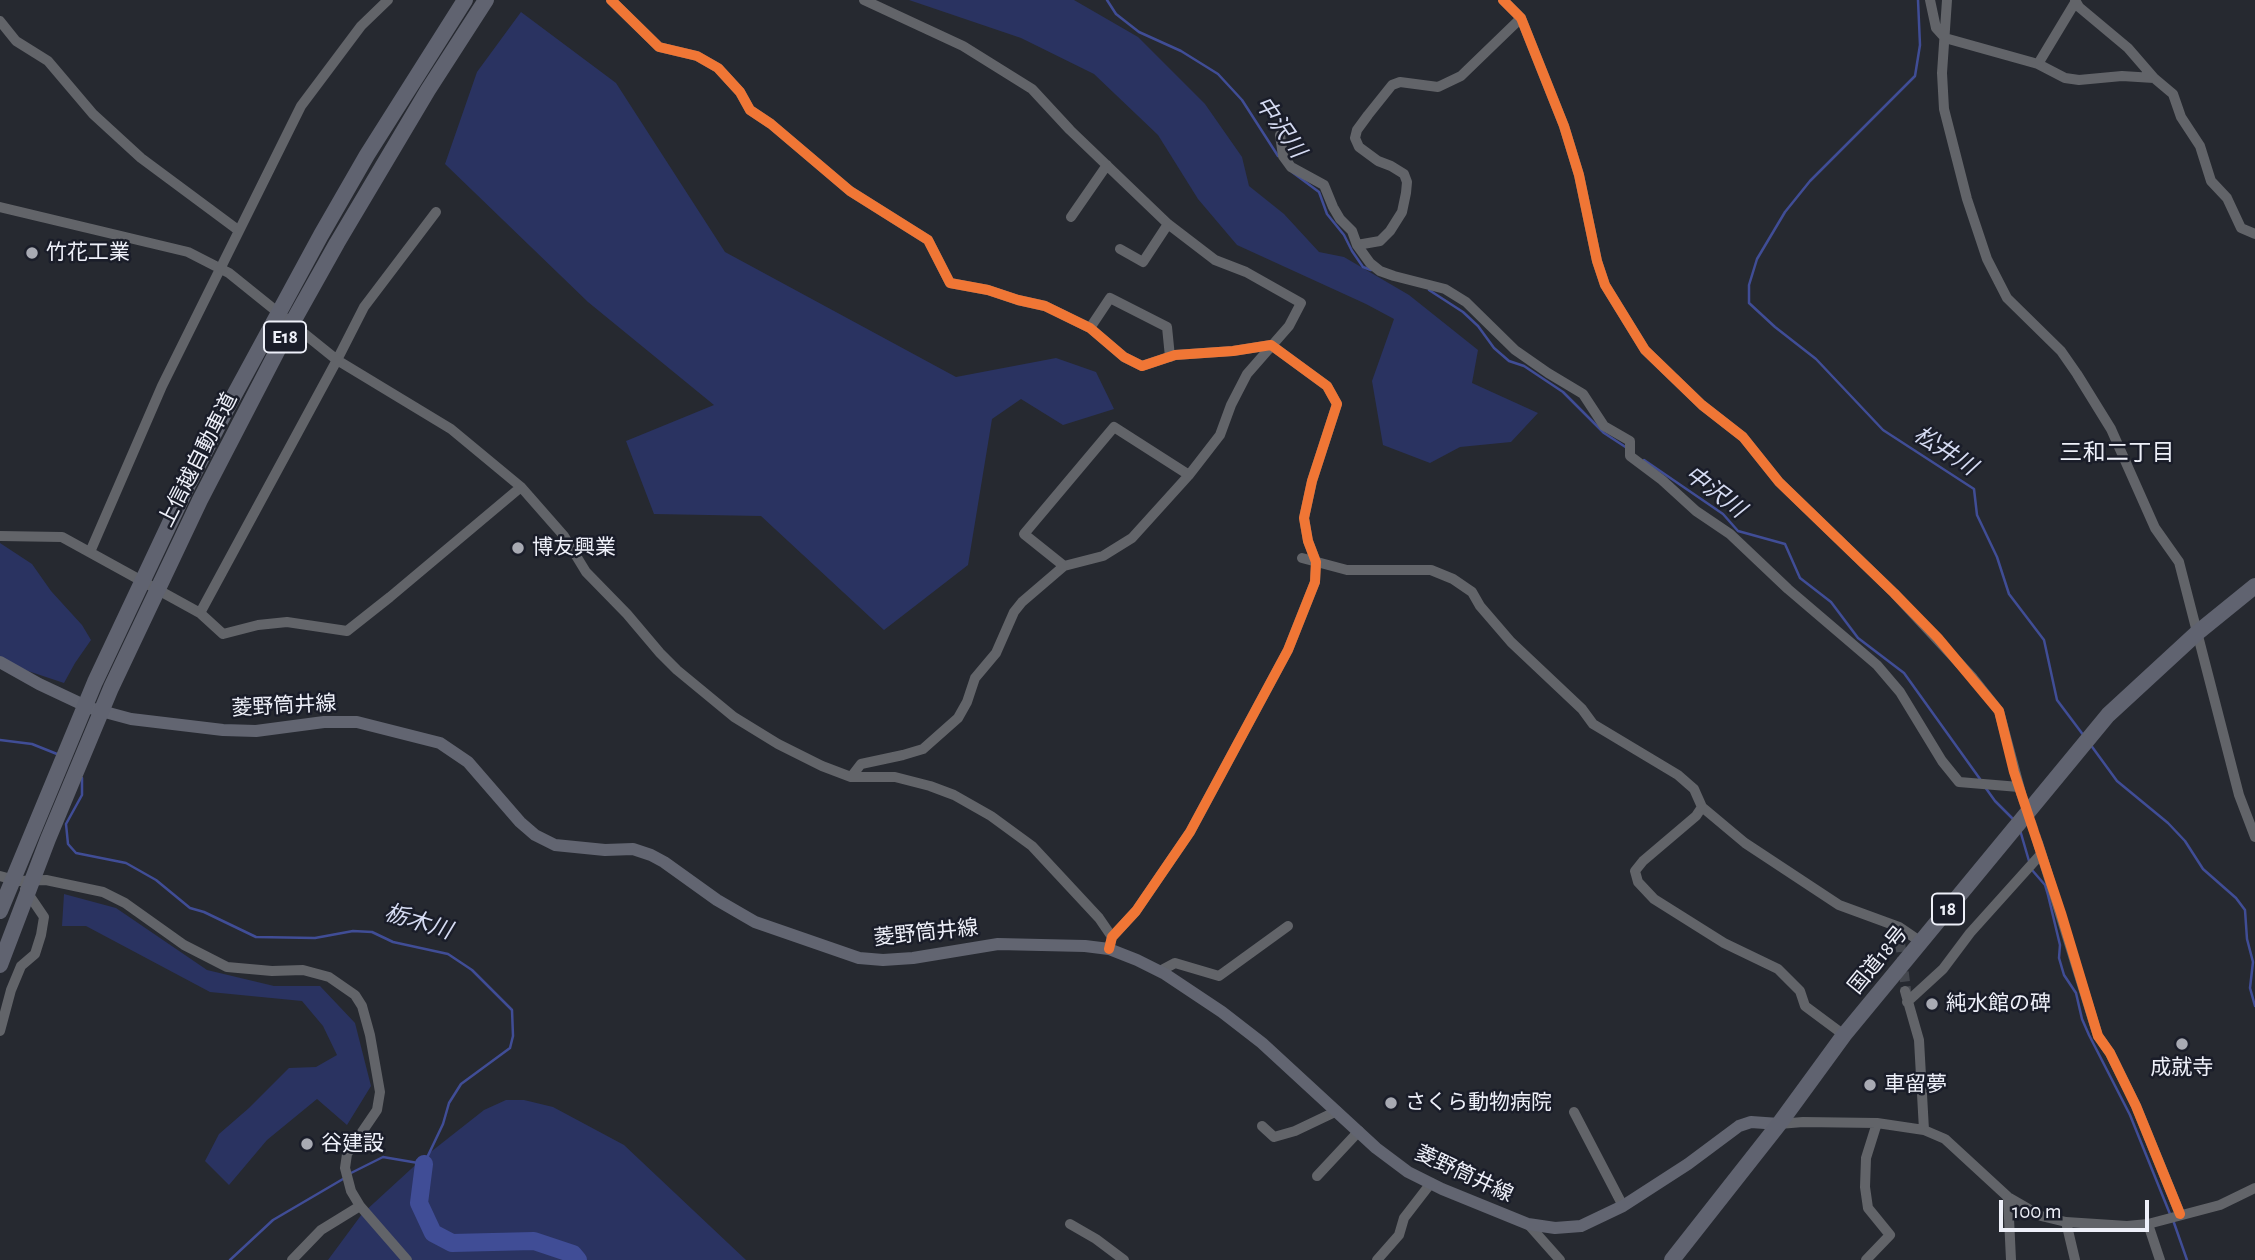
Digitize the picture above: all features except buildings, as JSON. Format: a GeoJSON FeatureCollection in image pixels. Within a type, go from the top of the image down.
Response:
{"type":"FeatureCollection","features":[{"type":"Feature","properties":{"kind":"highway","name":"上信越自動車道"},"geometry":{"type":"LineString","coordinates":[[0,911],[95,682],[184,493],[272,324],[367,155],[465,0]]}},
{"type":"Feature","properties":{"kind":"highway","name":"上信越自動車道"},"geometry":{"type":"LineString","coordinates":[[0,965],[111,688],[200,500],[286,334],[383,165],[486,0]]}},
{"type":"Feature","properties":{"kind":"highway","name":"国道18号"},"geometry":{"type":"LineString","coordinates":[[1672,1260],[1779,1124],[1844,1035],[2108,715],[2197,633],[2255,586]]}},
{"type":"Feature","properties":{"kind":"main road","name":"菱野筒井線"},"geometry":{"type":"LineString","coordinates":[[0,662],[90,708],[131,719],[223,730],[256,731],[324,722],[357,722],[440,744],[468,762],[520,822],[536,835],[561,846],[605,850],[633,849],[651,855],[755,922],[859,958],[913,958],[998,944],[1085,946],[1110,943],[1160,971],[1223,1012],[1262,1043],[1376,1148],[1408,1171],[1528,1224],[1555,1228],[1581,1226],[1623,1206],[1688,1164],[1739,1126],[1751,1122],[1779,1124]]}},
{"type":"Feature","properties":{"kind":"street"},"geometry":{"type":"LineString","coordinates":[[90,551],[162,386],[224,271],[238,230],[301,106],[361,26],[388,0]]}},
{"type":"Feature","properties":{"kind":"street"},"geometry":{"type":"LineString","coordinates":[[0,207],[188,252],[224,271],[337,360],[451,429],[521,487],[564,536],[586,572],[677,670],[734,717],[822,766],[851,777],[895,777],[930,786],[954,795],[990,816],[1032,846],[1099,918],[1110,943],[1136,911],[1199,816],[1288,650],[1315,582],[1316,562],[1308,541],[1304,518],[1312,481],[1337,404],[1327,386],[1271,345],[1170,357],[1142,366],[1124,357],[1090,328],[1045,306],[988,290],[950,283],[928,240],[850,191],[771,124],[750,110],[740,92],[718,68],[696,56],[659,47],[611,0]]}},
{"type":"Feature","properties":{"kind":"street"},"geometry":{"type":"LineString","coordinates":[[851,777],[861,764],[923,748],[958,718],[975,678],[996,653],[1021,602],[1064,565],[1102,556],[1132,538],[1189,475],[1220,435],[1247,374],[1289,326],[1301,303],[1246,272],[1215,260],[1168,224],[1032,89],[963,46],[864,0]]}},
{"type":"Feature","properties":{"kind":"street"},"geometry":{"type":"LineString","coordinates":[[1280,135],[1283,156],[1292,167],[1324,185],[1340,219],[1352,231],[1370,263],[1380,271],[1435,285],[1465,302],[1516,349],[1583,394],[1604,426],[1630,441],[1630,456],[1696,511],[1730,534],[1788,589],[1877,666],[1900,692],[1942,761],[1959,782],[2020,790],[1998,711],[1973,678],[1895,593],[1779,482],[1743,437],[1702,405],[1645,350],[1605,285],[1597,261],[1579,175],[1564,126],[1521,18],[1503,0]]}},
{"type":"Feature","properties":{"kind":"street"},"geometry":{"type":"LineString","coordinates":[[1930,0],[1936,28],[1944,38],[2038,64],[2065,78],[2154,78]]}},
{"type":"Feature","properties":{"kind":"street"},"geometry":{"type":"LineString","coordinates":[[1947,0],[1942,73],[1944,109],[1967,199],[1987,260],[2007,298],[2061,351],[2111,429],[2155,528],[2179,562],[2239,795],[2255,837]]}},
{"type":"Feature","properties":{"kind":"street"},"geometry":{"type":"LineString","coordinates":[[2038,64],[2075,1],[2128,48],[2154,78],[2173,94],[2181,117],[2200,146],[2211,181],[2227,198],[2241,228],[2255,234]]}},
{"type":"Feature","properties":{"kind":"street"},"geometry":{"type":"LineString","coordinates":[[1357,244],[1380,241],[1390,231],[1402,212],[1407,182],[1404,174],[1378,161],[1359,147],[1357,130],[1367,115],[1392,85],[1399,82],[1438,87],[1461,76],[1521,18]]}},
{"type":"Feature","properties":{"kind":"street"},"geometry":{"type":"LineString","coordinates":[[0,21],[16,41],[48,61],[93,114],[141,158],[238,230]]}},
{"type":"Feature","properties":{"kind":"street"},"geometry":{"type":"LineString","coordinates":[[1071,217],[1107,165]]}},
{"type":"Feature","properties":{"kind":"street"},"geometry":{"type":"LineString","coordinates":[[200,613],[364,307],[436,212]]}},
{"type":"Feature","properties":{"kind":"street"},"geometry":{"type":"LineString","coordinates":[[1120,249],[1143,262],[1168,224]]}},
{"type":"Feature","properties":{"kind":"street"},"geometry":{"type":"LineString","coordinates":[[1090,328],[1110,298],[1167,327],[1170,357]]}},
{"type":"Feature","properties":{"kind":"street"},"geometry":{"type":"LineString","coordinates":[[1064,565],[1024,534],[1114,427],[1189,475]]}},
{"type":"Feature","properties":{"kind":"street"},"geometry":{"type":"LineString","coordinates":[[0,537],[62,537],[200,613],[223,634],[258,625],[287,622],[347,631],[521,487]]}},
{"type":"Feature","properties":{"kind":"street"},"geometry":{"type":"LineString","coordinates":[[1302,558],[1347,570],[1432,570],[1453,579],[1472,592],[1480,606],[1511,642],[1582,709],[1593,724],[1678,775],[1694,789],[1702,807],[1745,843],[1839,905],[1899,927],[1921,942]]}},
{"type":"Feature","properties":{"kind":"street"},"geometry":{"type":"LineString","coordinates":[[1702,807],[1696,816],[1643,861],[1635,871],[1639,882],[1654,899],[1724,943],[1778,970],[1800,991],[1805,1006],[1844,1035]]}},
{"type":"Feature","properties":{"kind":"street"},"geometry":{"type":"LineString","coordinates":[[1924,1130],[1919,1040],[1906,997],[1943,969],[2038,853],[2098,1036],[2110,1053],[2136,1106],[2179,1214]]}},
{"type":"Feature","properties":{"kind":"street"},"geometry":{"type":"LineString","coordinates":[[0,876],[19,881],[46,880],[103,892],[125,903],[184,945],[227,967],[272,971],[303,970],[328,976],[355,995],[362,1006],[370,1035],[380,1092],[377,1110],[347,1154],[345,1168],[351,1191],[360,1206],[407,1260]]}},
{"type":"Feature","properties":{"kind":"street"},"geometry":{"type":"LineString","coordinates":[[0,1031],[20,966],[35,954],[44,917],[19,881]]}},
{"type":"Feature","properties":{"kind":"street"},"geometry":{"type":"LineString","coordinates":[[1160,971],[1175,963],[1219,976],[1288,926]]}},
{"type":"Feature","properties":{"kind":"street"},"geometry":{"type":"LineString","coordinates":[[1899,927],[1900,942]]}},
{"type":"Feature","properties":{"kind":"street"},"geometry":{"type":"LineString","coordinates":[[1262,1126],[1274,1137],[1295,1131],[1337,1111]]}},
{"type":"Feature","properties":{"kind":"street"},"geometry":{"type":"LineString","coordinates":[[1574,1112],[1623,1206]]}},
{"type":"Feature","properties":{"kind":"street"},"geometry":{"type":"LineString","coordinates":[[1779,1124],[1877,1123],[1924,1130],[1945,1139],[2008,1198],[2041,1216],[2066,1222],[2127,1226],[2148,1224],[2220,1205],[2255,1188]]}},
{"type":"Feature","properties":{"kind":"street"},"geometry":{"type":"LineString","coordinates":[[1866,1260],[1890,1235],[1868,1208],[1865,1187],[1866,1158],[1877,1123]]}},
{"type":"Feature","properties":{"kind":"street"},"geometry":{"type":"LineString","coordinates":[[1317,1176],[1359,1131]]}},
{"type":"Feature","properties":{"kind":"street"},"geometry":{"type":"LineString","coordinates":[[1377,1260],[1399,1235],[1404,1218],[1431,1183]]}},
{"type":"Feature","properties":{"kind":"street"},"geometry":{"type":"LineString","coordinates":[[2008,1198],[2011,1260]]}},
{"type":"Feature","properties":{"kind":"street"},"geometry":{"type":"LineString","coordinates":[[292,1260],[321,1230],[360,1206]]}},
{"type":"Feature","properties":{"kind":"street"},"geometry":{"type":"LineString","coordinates":[[2066,1222],[2075,1260]]}},
{"type":"Feature","properties":{"kind":"street"},"geometry":{"type":"LineString","coordinates":[[1070,1224],[1124,1260]]}},
{"type":"Feature","properties":{"kind":"street"},"geometry":{"type":"LineString","coordinates":[[1528,1224],[1560,1260]]}},
{"type":"Feature","properties":{"kind":"street"},"geometry":{"type":"LineString","coordinates":[[2148,1224],[2160,1260]]}},
{"type":"Feature","properties":{"kind":"shaded area"},"geometry":{"type":"Polygon","coordinates":[[[909,0],[1074,0],[1138,37],[1205,104],[1242,157],[1249,186],[1284,214],[1319,252],[1344,257],[1409,295],[1478,350],[1472,383],[1538,413],[1511,442],[1460,447],[1430,463],[1383,445],[1372,381],[1394,319],[1237,245],[1198,199],[1158,135],[1094,74],[1021,38],[909,0]]]}},
{"type":"Feature","properties":{"kind":"shaded area"},"geometry":{"type":"Polygon","coordinates":[[[521,12],[616,83],[725,252],[956,377],[1056,358],[1096,372],[1114,409],[1063,425],[1021,399],[992,419],[968,565],[884,630],[761,516],[654,514],[626,441],[714,405],[588,302],[445,164],[477,72],[521,12]]]}},
{"type":"Feature","properties":{"kind":"shaded area"},"geometry":{"type":"Polygon","coordinates":[[[0,543],[32,564],[91,640],[64,683],[16,667],[0,656],[0,543]]]}},
{"type":"Feature","properties":{"kind":"shaded area"},"geometry":{"type":"Polygon","coordinates":[[[64,894],[116,908],[207,970],[274,986],[320,986],[355,1023],[371,1086],[347,1125],[317,1099],[267,1140],[229,1185],[205,1161],[219,1134],[289,1068],[316,1067],[337,1055],[323,1026],[302,1001],[210,992],[86,926],[62,926],[64,894]]]}},
{"type":"Feature","properties":{"kind":"shaded area"},"geometry":{"type":"Polygon","coordinates":[[[506,1100],[524,1100],[553,1107],[624,1145],[746,1260],[328,1260],[362,1214],[423,1158],[484,1110],[506,1100]]]}},
{"type":"Feature","properties":{"kind":"waterway","name":"中沢川"},"geometry":{"type":"LineString","coordinates":[[1107,0],[1116,14],[1139,32],[1181,51],[1218,74],[1242,100],[1278,156]]}},
{"type":"Feature","properties":{"kind":"waterway","name":"松井川"},"geometry":{"type":"LineString","coordinates":[[1918,0],[1920,45],[1915,76],[1810,181],[1785,212],[1757,259],[1749,285],[1749,303],[1816,359],[1883,430],[1974,489],[1977,515],[1997,557],[2009,594],[2044,640],[2057,700],[2084,736]]}},
{"type":"Feature","properties":{"kind":"waterway","name":"中沢川"},"geometry":{"type":"LineString","coordinates":[[1292,172],[1319,192],[1327,214],[1344,235],[1363,267],[1371,270]]}},
{"type":"Feature","properties":{"kind":"waterway","name":"中沢川"},"geometry":{"type":"LineString","coordinates":[[1429,290],[1463,312],[1509,361],[1524,366],[1563,392],[1604,433],[1627,448]]}},
{"type":"Feature","properties":{"kind":"waterway","name":"中沢川"},"geometry":{"type":"LineString","coordinates":[[1644,460],[1723,514],[1738,531],[1785,544],[1800,578],[1831,602],[1858,638],[1904,673],[1980,779]]}},
{"type":"Feature","properties":{"kind":"waterway","name":"栃木川"},"geometry":{"type":"LineString","coordinates":[[0,740],[32,744],[57,754]]}},
{"type":"Feature","properties":{"kind":"waterway","name":"松井川"},"geometry":{"type":"LineString","coordinates":[[2090,744],[2117,781],[2168,823],[2185,841],[2203,869],[2236,898],[2245,910],[2247,939],[2253,962],[2250,988],[2255,1006]]}},
{"type":"Feature","properties":{"kind":"waterway","name":"栃木川"},"geometry":{"type":"LineString","coordinates":[[82,778],[82,795],[66,824],[68,844],[76,853],[126,863],[156,880],[190,908],[256,937],[315,938],[353,931],[372,932],[393,942],[448,954],[472,970],[512,1010],[513,1036],[510,1048],[461,1084],[449,1103],[443,1124],[424,1164],[383,1157],[351,1173]]}},
{"type":"Feature","properties":{"kind":"waterway","name":"中沢川"},"geometry":{"type":"LineString","coordinates":[[1985,787],[2013,819]]}},
{"type":"Feature","properties":{"kind":"waterway","name":"中沢川"},"geometry":{"type":"LineString","coordinates":[[2020,830],[2029,861]]}},
{"type":"Feature","properties":{"kind":"waterway","name":"中沢川"},"geometry":{"type":"LineString","coordinates":[[2032,870],[2045,885],[2060,945],[2059,958],[2064,975],[2076,993],[2082,1019],[2130,1115],[2170,1214]]}},
{"type":"Feature","properties":{"kind":"waterway","name":"栃木川"},"geometry":{"type":"LineString","coordinates":[[424,1164],[419,1203],[433,1233],[452,1243],[534,1241],[573,1254],[578,1260]]}},
{"type":"Feature","properties":{"kind":"waterway"},"geometry":{"type":"LineString","coordinates":[[230,1260],[273,1220],[343,1179]]}},
{"type":"Feature","properties":{"kind":"waterway","name":"中沢川"},"geometry":{"type":"LineString","coordinates":[[2173,1220],[2187,1260]]}},
{"type":"Feature","properties":{"kind":"tunnel"},"geometry":{"type":"LineString","coordinates":[[2021,793],[2038,843]]}},
{"type":"Feature","properties":{"kind":"tunnel"},"geometry":{"type":"LineString","coordinates":[[1900,942],[1907,998]]}},
{"type":"Feature","properties":{"kind":"cycle path"},"geometry":{"type":"LineString","coordinates":[[611,0],[659,47],[697,56],[718,68],[740,92],[750,110],[771,124],[850,191],[928,240],[950,283],[988,290],[1045,306],[1090,328],[1124,357],[1142,366],[1175,355],[1271,345],[1327,386],[1337,404],[1312,481],[1304,518],[1308,541],[1316,562],[1315,582],[1288,650],[1190,832],[1136,911],[1112,937],[1109,949]]}},
{"type":"Feature","properties":{"kind":"cycle path"},"geometry":{"type":"LineString","coordinates":[[1503,0],[1521,18],[1564,126],[1579,175],[1597,261],[1605,285],[1645,350],[1702,405],[1743,437],[1779,482],[1938,638],[1999,711],[2014,772],[2098,1036],[2110,1053],[2136,1106],[2180,1214]]}},
{"type":"Feature","properties":{"kind":"place","name":"竹花工業"},"geometry":{"type":"Point","coordinates":[32,253]}},
{"type":"Feature","properties":{"kind":"place","name":"博友興業"},"geometry":{"type":"Point","coordinates":[518,548]}},
{"type":"Feature","properties":{"kind":"place","name":"純水館の碑"},"geometry":{"type":"Point","coordinates":[1932,1004]}},
{"type":"Feature","properties":{"kind":"place","name":"成就寺"},"geometry":{"type":"Point","coordinates":[2182,1044]}},
{"type":"Feature","properties":{"kind":"place","name":"車留夢"},"geometry":{"type":"Point","coordinates":[1870,1085]}},
{"type":"Feature","properties":{"kind":"place","name":"さくら動物病院"},"geometry":{"type":"Point","coordinates":[1391,1103]}},
{"type":"Feature","properties":{"kind":"place","name":"谷建設"},"geometry":{"type":"Point","coordinates":[307,1144]}},
{"type":"Feature","properties":{"kind":"district","name":"三和二丁目"},"geometry":{"type":"Point","coordinates":[2117,453]}}]}
